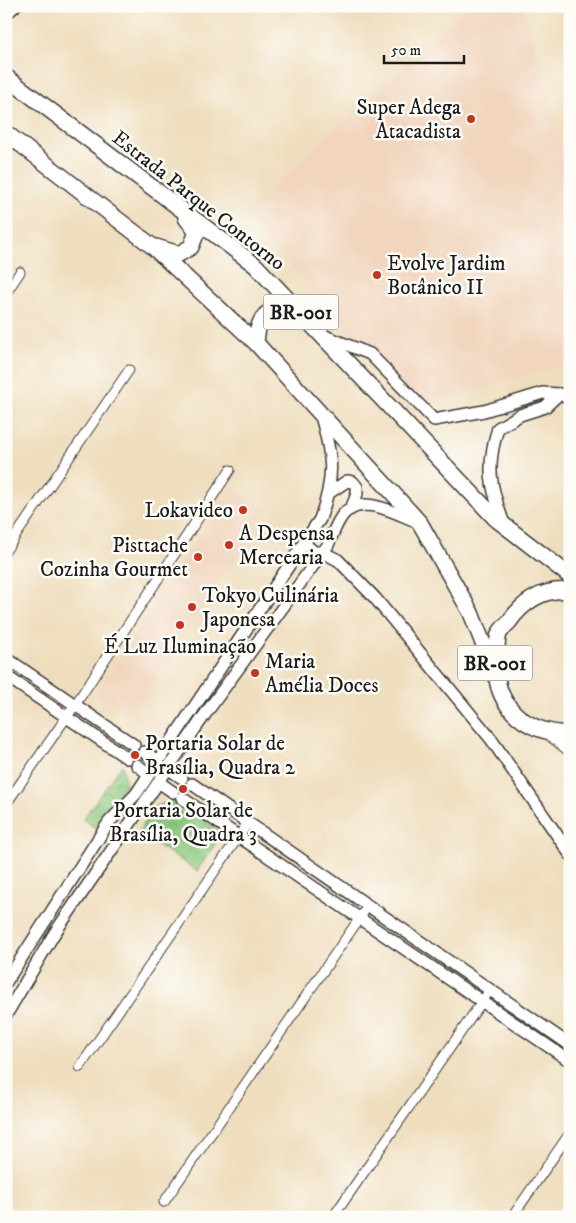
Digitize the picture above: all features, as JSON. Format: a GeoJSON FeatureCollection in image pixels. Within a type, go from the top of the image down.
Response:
{"type":"FeatureCollection","features":[{"type":"Feature","properties":{"kind":"highway","name":"Estrada Parque Contorno"},"geometry":{"type":"LineString","coordinates":[[6,77],[255,265],[304,314],[505,527],[570,576]]}},
{"type":"Feature","properties":{"kind":"highway","name":"BR-001"},"geometry":{"type":"LineString","coordinates":[[6,133],[152,246],[256,343],[420,523],[471,613],[494,670],[500,693],[514,712],[530,726],[551,734],[570,734]]}},
{"type":"Feature","properties":{"kind":"highway"},"geometry":{"type":"LineString","coordinates":[[152,246],[179,254],[191,247],[197,232],[178,208]]}},
{"type":"Feature","properties":{"kind":"highway"},"geometry":{"type":"LineString","coordinates":[[256,343],[256,327],[266,314],[283,308],[304,314]]}},
{"type":"Feature","properties":{"kind":"highway","name":"BR-001"},"geometry":{"type":"LineString","coordinates":[[494,670],[499,634],[522,604],[555,590],[570,591]]}},
{"type":"Feature","properties":{"kind":"main road"},"geometry":{"type":"LineString","coordinates":[[551,734],[570,749]]}},
{"type":"Feature","properties":{"kind":"street"},"geometry":{"type":"LineString","coordinates":[[6,14],[15,6]]}},
{"type":"Feature","properties":{"kind":"street"},"geometry":{"type":"LineString","coordinates":[[6,293],[20,272]]}},
{"type":"Feature","properties":{"kind":"street"},"geometry":{"type":"LineString","coordinates":[[324,336],[370,354],[434,420],[484,411],[543,393],[564,396]]}},
{"type":"Feature","properties":{"kind":"street"},"geometry":{"type":"LineString","coordinates":[[6,550],[128,370]]}},
{"type":"Feature","properties":{"kind":"street"},"geometry":{"type":"LineString","coordinates":[[505,527],[495,500],[489,470],[490,452],[498,428],[520,415],[545,407],[564,396]]}},
{"type":"Feature","properties":{"kind":"street"},"geometry":{"type":"LineString","coordinates":[[6,982],[109,822],[136,794],[150,774],[320,519],[330,493],[332,458],[321,416]]}},
{"type":"Feature","properties":{"kind":"street"},"geometry":{"type":"LineString","coordinates":[[6,804],[67,717],[230,470]]}},
{"type":"Feature","properties":{"kind":"street"},"geometry":{"type":"LineString","coordinates":[[330,493],[347,481],[353,482],[357,487],[357,494],[351,509]]}},
{"type":"Feature","properties":{"kind":"street"},"geometry":{"type":"LineString","coordinates":[[6,1015],[54,934],[97,870],[322,552],[342,516],[351,509],[360,506],[375,506],[420,523]]}},
{"type":"Feature","properties":{"kind":"street"},"geometry":{"type":"LineString","coordinates":[[304,543],[314,552],[322,552],[338,560],[375,598],[491,739],[570,854]]}},
{"type":"Feature","properties":{"kind":"street"},"geometry":{"type":"LineString","coordinates":[[6,658],[130,742],[122,755],[6,676]]}},
{"type":"Feature","properties":{"kind":"street"},"geometry":{"type":"LineString","coordinates":[[144,752],[158,761]]}},
{"type":"Feature","properties":{"kind":"street"},"geometry":{"type":"LineString","coordinates":[[136,765],[150,774]]}},
{"type":"Feature","properties":{"kind":"street"},"geometry":{"type":"LineString","coordinates":[[169,769],[570,1044]]}},
{"type":"Feature","properties":{"kind":"street"},"geometry":{"type":"LineString","coordinates":[[160,783],[570,1061]]}},
{"type":"Feature","properties":{"kind":"street"},"geometry":{"type":"LineString","coordinates":[[182,798],[191,784]]}},
{"type":"Feature","properties":{"kind":"street"},"geometry":{"type":"LineString","coordinates":[[109,822],[117,832],[125,833]]}},
{"type":"Feature","properties":{"kind":"street"},"geometry":{"type":"LineString","coordinates":[[80,1067],[248,823]]}},
{"type":"Feature","properties":{"kind":"street"},"geometry":{"type":"LineString","coordinates":[[164,1202],[368,906]]}},
{"type":"Feature","properties":{"kind":"street"},"geometry":{"type":"LineString","coordinates":[[333,1217],[490,990]]}},
{"type":"Feature","properties":{"kind":"street"},"geometry":{"type":"LineString","coordinates":[[512,1217],[570,1133]]}},
{"type":"Feature","properties":{"kind":"shaded area"},"geometry":{"type":"Polygon","coordinates":[[[468,6],[523,6],[570,174],[570,363],[418,406],[243,215],[468,6]]]}},
{"type":"Feature","properties":{"kind":"shaded area"},"geometry":{"type":"Polygon","coordinates":[[[232,487],[268,511],[130,717],[95,693],[232,487]]]}},
{"type":"Feature","properties":{"kind":"green space"},"geometry":{"type":"Polygon","coordinates":[[[122,765],[126,784],[95,828],[83,819],[122,765]]]}},
{"type":"Feature","properties":{"kind":"green space"},"geometry":{"type":"Polygon","coordinates":[[[173,800],[222,833],[197,871],[138,832],[154,807],[173,800]]]}},
{"type":"Feature","properties":{"kind":"place","name":"Super Adega Atacadista"},"geometry":{"type":"Point","coordinates":[471,119]}},
{"type":"Feature","properties":{"kind":"place","name":"Evolve Jardim Botânico II"},"geometry":{"type":"Point","coordinates":[377,275]}},
{"type":"Feature","properties":{"kind":"place","name":"Lokavideo"},"geometry":{"type":"Point","coordinates":[243,510]}},
{"type":"Feature","properties":{"kind":"place","name":"A Despensa Mercearia"},"geometry":{"type":"Point","coordinates":[229,545]}},
{"type":"Feature","properties":{"kind":"place","name":"Pisttache Cozinha Gourmet"},"geometry":{"type":"Point","coordinates":[198,557]}},
{"type":"Feature","properties":{"kind":"place","name":"Tokyo Culinária Japonesa"},"geometry":{"type":"Point","coordinates":[192,607]}},
{"type":"Feature","properties":{"kind":"place","name":"É Luz Iluminação"},"geometry":{"type":"Point","coordinates":[180,625]}},
{"type":"Feature","properties":{"kind":"place","name":"Maria Amélia Doces"},"geometry":{"type":"Point","coordinates":[255,673]}},
{"type":"Feature","properties":{"kind":"place","name":"Portaria Solar de Brasília, Quadra 2"},"geometry":{"type":"Point","coordinates":[135,755]}},
{"type":"Feature","properties":{"kind":"place","name":"Portaria Solar de Brasília, Quadra 3"},"geometry":{"type":"Point","coordinates":[183,789]}}]}
